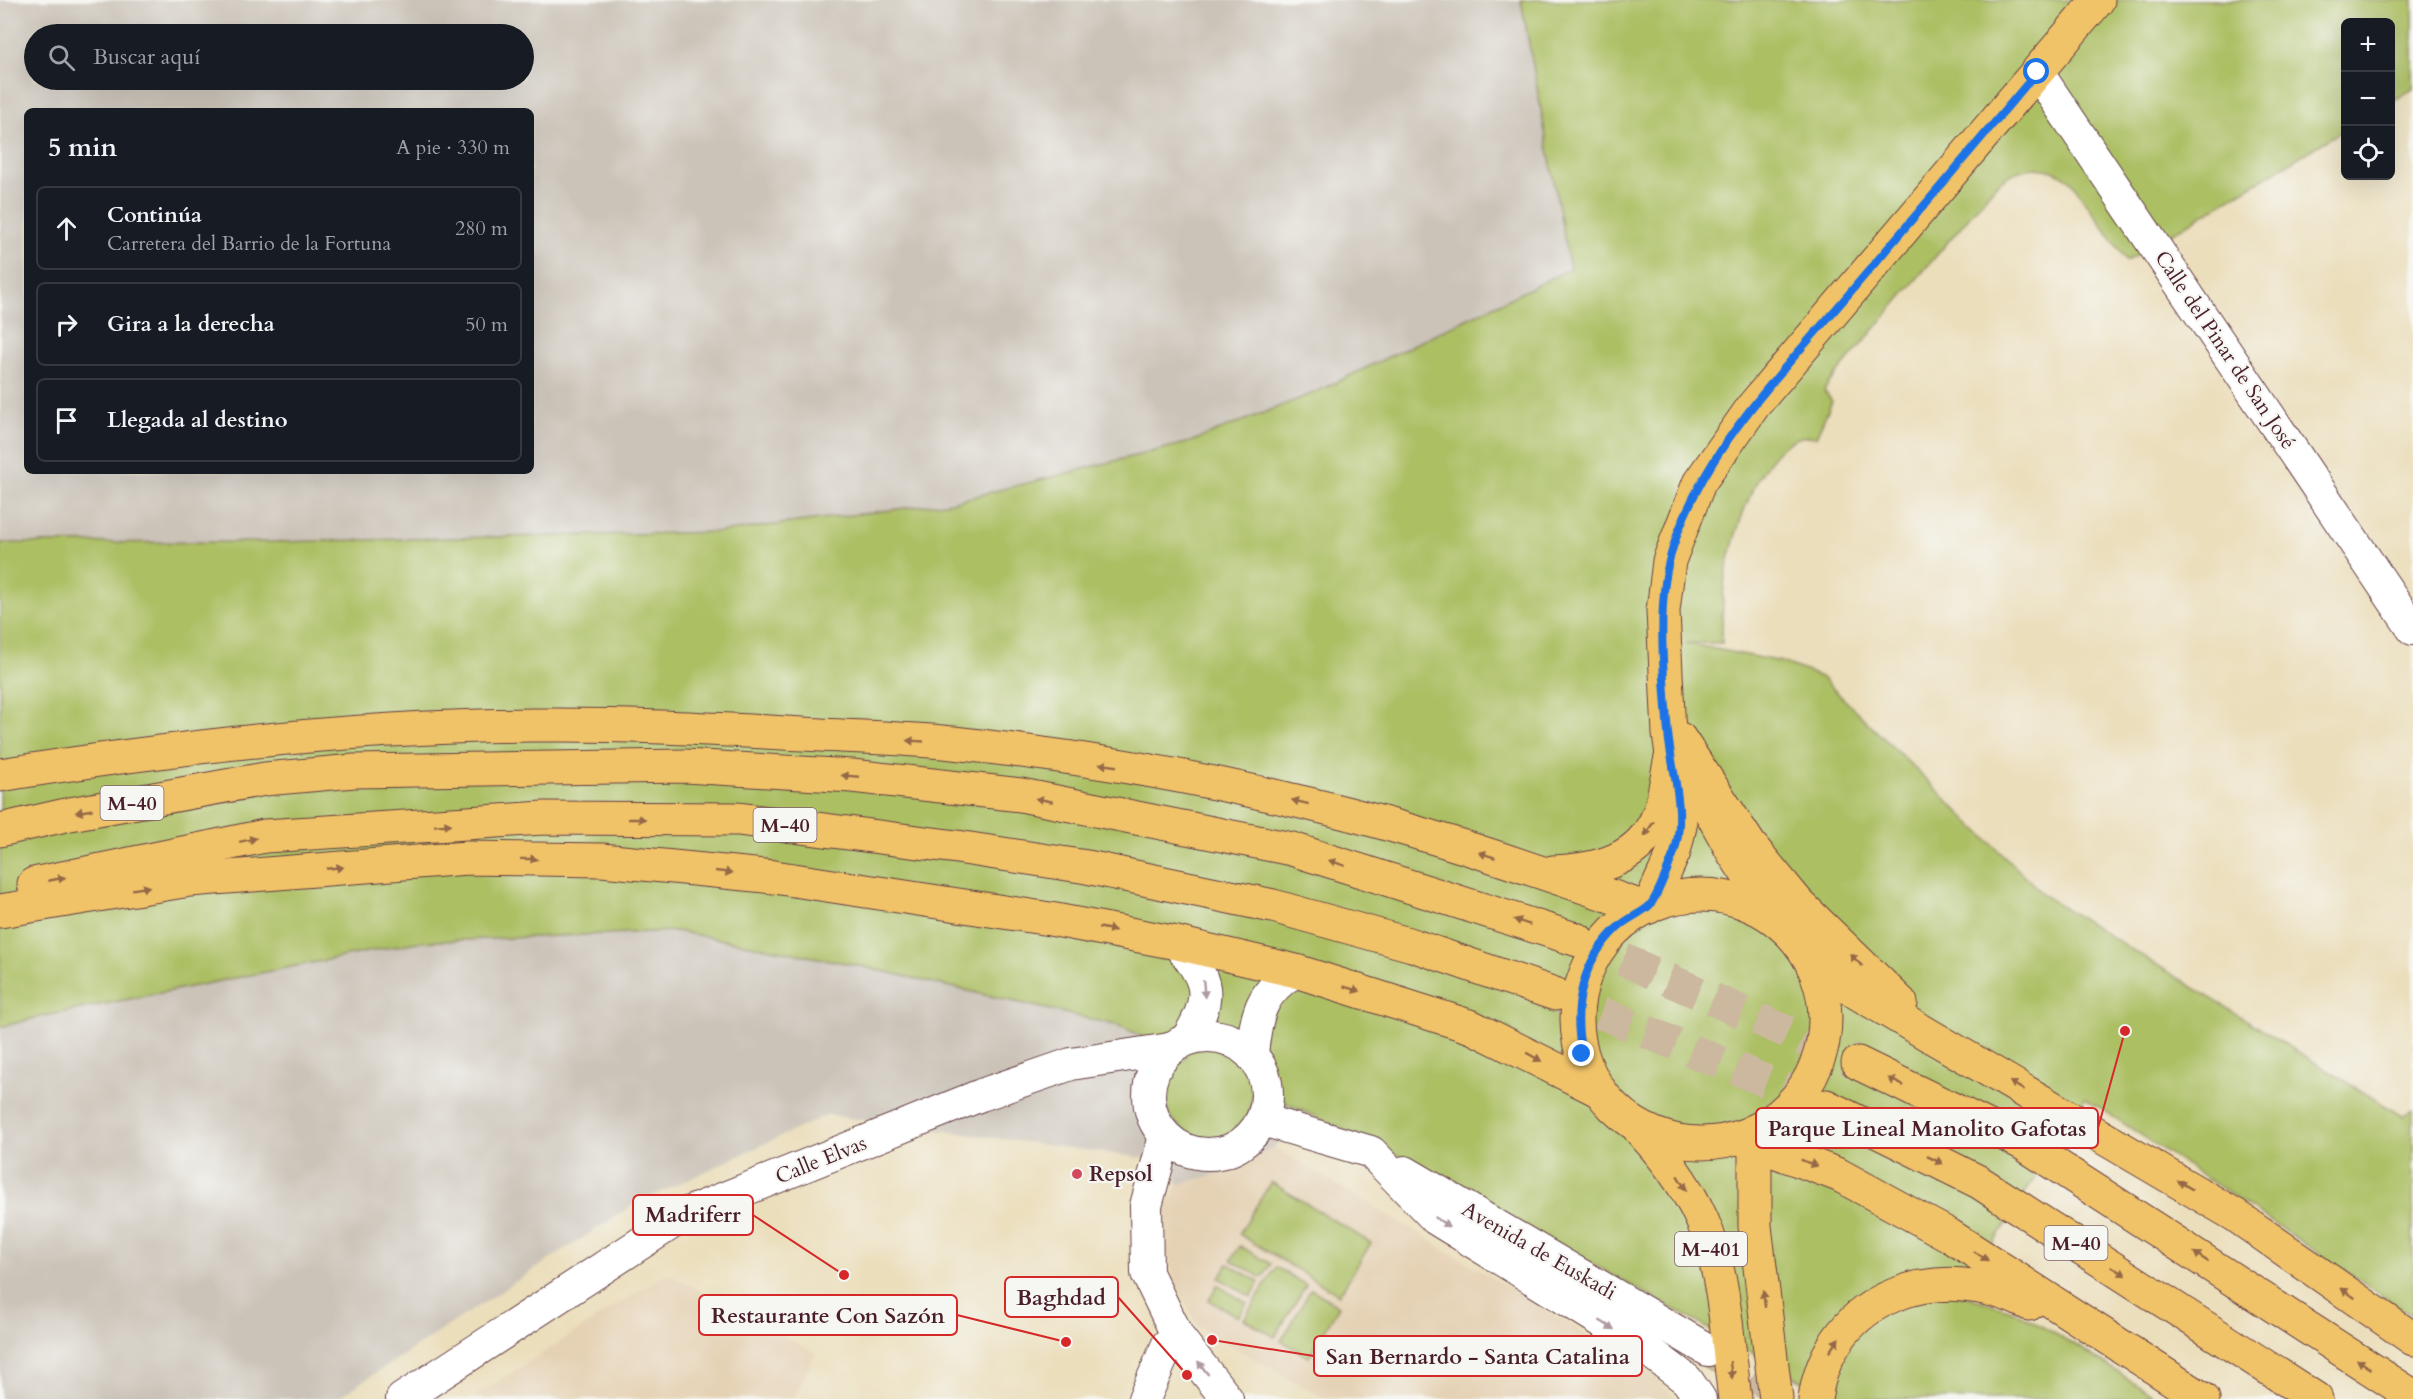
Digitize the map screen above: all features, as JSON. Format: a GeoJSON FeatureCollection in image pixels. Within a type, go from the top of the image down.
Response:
{"type":"FeatureCollection","features":[{"type":"Feature","properties":{"kind":"main road"},"geometry":{"type":"LineString","coordinates":[[1647,907],[1674,852],[1680,826],[1676,746],[1666,689],[1663,611],[1669,561],[1699,483],[1754,405],[2098,0]]}},
{"type":"Feature","properties":{"kind":"main road"},"geometry":{"type":"LineString","coordinates":[[0,775],[75,763],[232,745],[383,732],[535,725],[748,731],[953,743],[1151,771],[1294,800],[1428,836],[1647,907]]}},
{"type":"Feature","properties":{"kind":"main road"},"geometry":{"type":"LineString","coordinates":[[1543,872],[1603,867],[1633,850],[1659,814],[1676,746]]}},
{"type":"Feature","properties":{"kind":"main road"},"geometry":{"type":"LineString","coordinates":[[1676,746],[1711,814],[1778,921],[1797,940],[1812,962],[1825,1006],[1821,1053],[1800,1094],[1778,1116],[1750,1137]]}},
{"type":"Feature","properties":{"kind":"main road"},"geometry":{"type":"LineString","coordinates":[[1676,746],[1750,845],[1798,903],[1944,1043]]}},
{"type":"Feature","properties":{"kind":"main road","name":"M-40"},"geometry":{"type":"LineString","coordinates":[[0,830],[70,814],[265,779],[354,771],[685,766],[852,776],[1021,795],[1292,849],[1578,940]]}},
{"type":"Feature","properties":{"kind":"main road"},"geometry":{"type":"LineString","coordinates":[[0,797],[144,776],[265,779]]}},
{"type":"Feature","properties":{"kind":"main road","name":"M-40"},"geometry":{"type":"LineString","coordinates":[[0,891],[265,836],[543,818],[738,819],[957,847],[1087,867],[1273,906],[1412,945],[1555,994]]}},
{"type":"Feature","properties":{"kind":"main road"},"geometry":{"type":"LineString","coordinates":[[0,911],[190,880],[467,858],[602,860],[785,878],[1050,919],[1177,943],[1296,971],[1472,1026],[1600,1091],[1632,1122],[1660,1136],[1691,1142],[1750,1137],[1839,1175],[1949,1235],[2197,1395]]}},
{"type":"Feature","properties":{"kind":"main road"},"geometry":{"type":"LineString","coordinates":[[1600,1091],[1587,1067],[1579,1041],[1577,1013],[1581,986],[1592,961],[1607,938],[1631,916],[1647,907],[1675,898],[1711,896],[1746,903],[1778,921]]}},
{"type":"Feature","properties":{"kind":"main road"},"geometry":{"type":"LineString","coordinates":[[1812,962],[1859,994],[2235,1215],[2413,1339]]}},
{"type":"Feature","properties":{"kind":"main road","name":"M-40"},"geometry":{"type":"LineString","coordinates":[[1858,1063],[2022,1143],[2413,1396]]}},
{"type":"Feature","properties":{"kind":"main road","name":"M-40"},"geometry":{"type":"LineString","coordinates":[[1826,1106],[1979,1182],[2316,1399]]}},
{"type":"Feature","properties":{"kind":"main road","name":"M-401"},"geometry":{"type":"LineString","coordinates":[[1632,1122],[1667,1159],[1690,1196],[1707,1233],[1718,1278],[1735,1399]]}},
{"type":"Feature","properties":{"kind":"main road"},"geometry":{"type":"LineString","coordinates":[[1750,1137],[1755,1226],[1776,1399]]}},
{"type":"Feature","properties":{"kind":"main road"},"geometry":{"type":"LineString","coordinates":[[1815,1399],[1818,1378],[1828,1352],[1846,1327],[1862,1314],[1899,1292],[1925,1286],[1958,1284],[1982,1286],[2016,1297],[2197,1395]]}},
{"type":"Feature","properties":{"kind":"street","name":"Calle del Pinar de San José"},"geometry":{"type":"LineString","coordinates":[[2037,72],[2413,629]]}},
{"type":"Feature","properties":{"kind":"street"},"geometry":{"type":"LineString","coordinates":[[1177,943],[1196,965],[1205,983],[1205,1006],[1179,1044],[1154,1070],[1149,1096],[1155,1122],[1165,1136],[1180,1148],[1199,1154],[1218,1154],[1236,1147],[1252,1136],[1263,1120],[1267,1103],[1267,1085],[1262,1068],[1252,1054],[1238,1043],[1222,1037],[1204,1035],[1179,1044]]}},
{"type":"Feature","properties":{"kind":"street"},"geometry":{"type":"LineString","coordinates":[[1252,1054],[1255,1023],[1264,1000],[1281,980],[1296,971]]}},
{"type":"Feature","properties":{"kind":"street","name":"Calle Elvas"},"geometry":{"type":"LineString","coordinates":[[402,1399],[687,1213],[981,1095],[1071,1064],[1179,1044]]}},
{"type":"Feature","properties":{"kind":"street"},"geometry":{"type":"LineString","coordinates":[[1071,1064],[1106,1071],[1149,1096]]}},
{"type":"Feature","properties":{"kind":"street","name":"Avenida de Euskadi"},"geometry":{"type":"LineString","coordinates":[[1263,1120],[1371,1152],[1708,1350]]}},
{"type":"Feature","properties":{"kind":"street"},"geometry":{"type":"LineString","coordinates":[[1165,1136],[1146,1206],[1147,1273],[1178,1337],[1227,1399]]}},
{"type":"Feature","properties":{"kind":"street"},"geometry":{"type":"LineString","coordinates":[[1371,1152],[1436,1219],[1645,1348],[1687,1380],[1700,1399]]}},
{"type":"Feature","properties":{"kind":"street"},"geometry":{"type":"LineString","coordinates":[[1144,1399],[1168,1344],[1178,1337]]}},
{"type":"Feature","properties":{"kind":"shaded area"},"geometry":{"type":"Polygon","coordinates":[[[0,0],[1521,0],[1570,269],[1316,392],[1190,442],[952,502],[720,532],[274,542],[0,543],[0,0]]]}},
{"type":"Feature","properties":{"kind":"shaded area"},"geometry":{"type":"Polygon","coordinates":[[[676,931],[856,965],[1120,1026],[1309,1113],[1274,1147],[1227,1172],[1178,1184],[1172,1162],[827,1115],[633,1205],[336,1399],[0,1399],[0,1027],[44,1016],[417,942],[676,931]]]}},
{"type":"Feature","properties":{"kind":"shaded area"},"geometry":{"type":"Polygon","coordinates":[[[1274,1147],[1651,1373],[1675,1399],[1326,1399],[1198,1327],[1175,1283],[1165,1241],[1165,1209],[1178,1184],[1227,1172],[1274,1147]]]}},
{"type":"Feature","properties":{"kind":"shaded area"},"geometry":{"type":"Polygon","coordinates":[[[667,1273],[815,1353],[794,1399],[471,1399],[667,1273]]]}},
{"type":"Feature","properties":{"kind":"green space"},"geometry":{"type":"Polygon","coordinates":[[[1521,0],[2413,0],[2413,89],[2395,100],[2395,18],[2341,18],[2341,131],[2127,261],[2071,181],[2062,175],[2033,168],[2014,173],[1996,185],[1828,384],[1824,391],[1832,401],[1816,437],[1797,439],[1780,449],[1766,467],[1743,513],[1729,561],[1723,595],[1722,643],[1685,643],[1782,662],[1821,677],[2045,896],[2402,1116],[2413,1109],[2413,1316],[2085,1098],[1961,1295],[2012,1310],[2079,1347],[2159,1399],[1835,1399],[1386,1149],[1253,1088],[1248,1115],[1234,1132],[1217,1139],[1198,1137],[1181,1128],[1169,1114],[1164,1096],[1169,1076],[1186,1057],[1120,1026],[856,965],[676,931],[417,942],[44,1016],[0,1027],[0,543],[274,542],[720,532],[952,502],[1190,442],[1316,392],[1570,269],[1521,0]]]}},
{"type":"Feature","properties":{"kind":"green space"},"geometry":{"type":"Polygon","coordinates":[[[1271,1182],[1371,1243],[1339,1295],[1239,1234],[1271,1182]]]}},
{"type":"Feature","properties":{"kind":"green space"},"geometry":{"type":"Polygon","coordinates":[[[1240,1246],[1271,1264],[1262,1278],[1231,1260],[1240,1246]]]}},
{"type":"Feature","properties":{"kind":"green space"},"geometry":{"type":"Polygon","coordinates":[[[1228,1264],[1259,1282],[1251,1297],[1219,1278],[1228,1264]]]}},
{"type":"Feature","properties":{"kind":"green space"},"geometry":{"type":"Polygon","coordinates":[[[1276,1267],[1306,1285],[1275,1337],[1244,1319],[1276,1267]]]}},
{"type":"Feature","properties":{"kind":"green space"},"geometry":{"type":"Polygon","coordinates":[[[1217,1285],[1247,1303],[1238,1317],[1209,1300],[1217,1285]]]}},
{"type":"Feature","properties":{"kind":"green space"},"geometry":{"type":"Polygon","coordinates":[[[1311,1289],[1339,1306],[1309,1357],[1281,1341],[1311,1289]]]}},
{"type":"Feature","properties":{"kind":"tunnel"},"geometry":{"type":"LineString","coordinates":[[1578,940],[1858,1063]]}},
{"type":"Feature","properties":{"kind":"tunnel"},"geometry":{"type":"LineString","coordinates":[[1555,994],[1826,1106]]}},
{"type":"Feature","properties":{"kind":"tunnel"},"geometry":{"type":"LineString","coordinates":[[1711,1352],[1793,1399]]}},
{"type":"Feature","properties":{"kind":"place","name":"Parque Lineal Manolito Gafotas"},"geometry":{"type":"Point","coordinates":[2125,1031]}},
{"type":"Feature","properties":{"kind":"place","name":"Repsol"},"geometry":{"type":"Point","coordinates":[1077,1174]}},
{"type":"Feature","properties":{"kind":"place","name":"Madriferr"},"geometry":{"type":"Point","coordinates":[844,1275]}},
{"type":"Feature","properties":{"kind":"place","name":"San Bernardo - Santa Catalina"},"geometry":{"type":"Point","coordinates":[1212,1340]}},
{"type":"Feature","properties":{"kind":"place","name":"Restaurante Con Sazón"},"geometry":{"type":"Point","coordinates":[1066,1342]}},
{"type":"Feature","properties":{"kind":"place","name":"Baghdad"},"geometry":{"type":"Point","coordinates":[1187,1375]}},
{"type":"Feature","properties":{"kind":"route"},"geometry":{"type":"LineString","coordinates":[[1582,1054],[1577,1013],[1581,986],[1586,973],[1607,938],[1631,916],[1649,907],[1674,852],[1680,826],[1679,801],[1668,734],[1663,611],[1669,561],[1699,483],[1754,405],[2037,72]]}}]}
